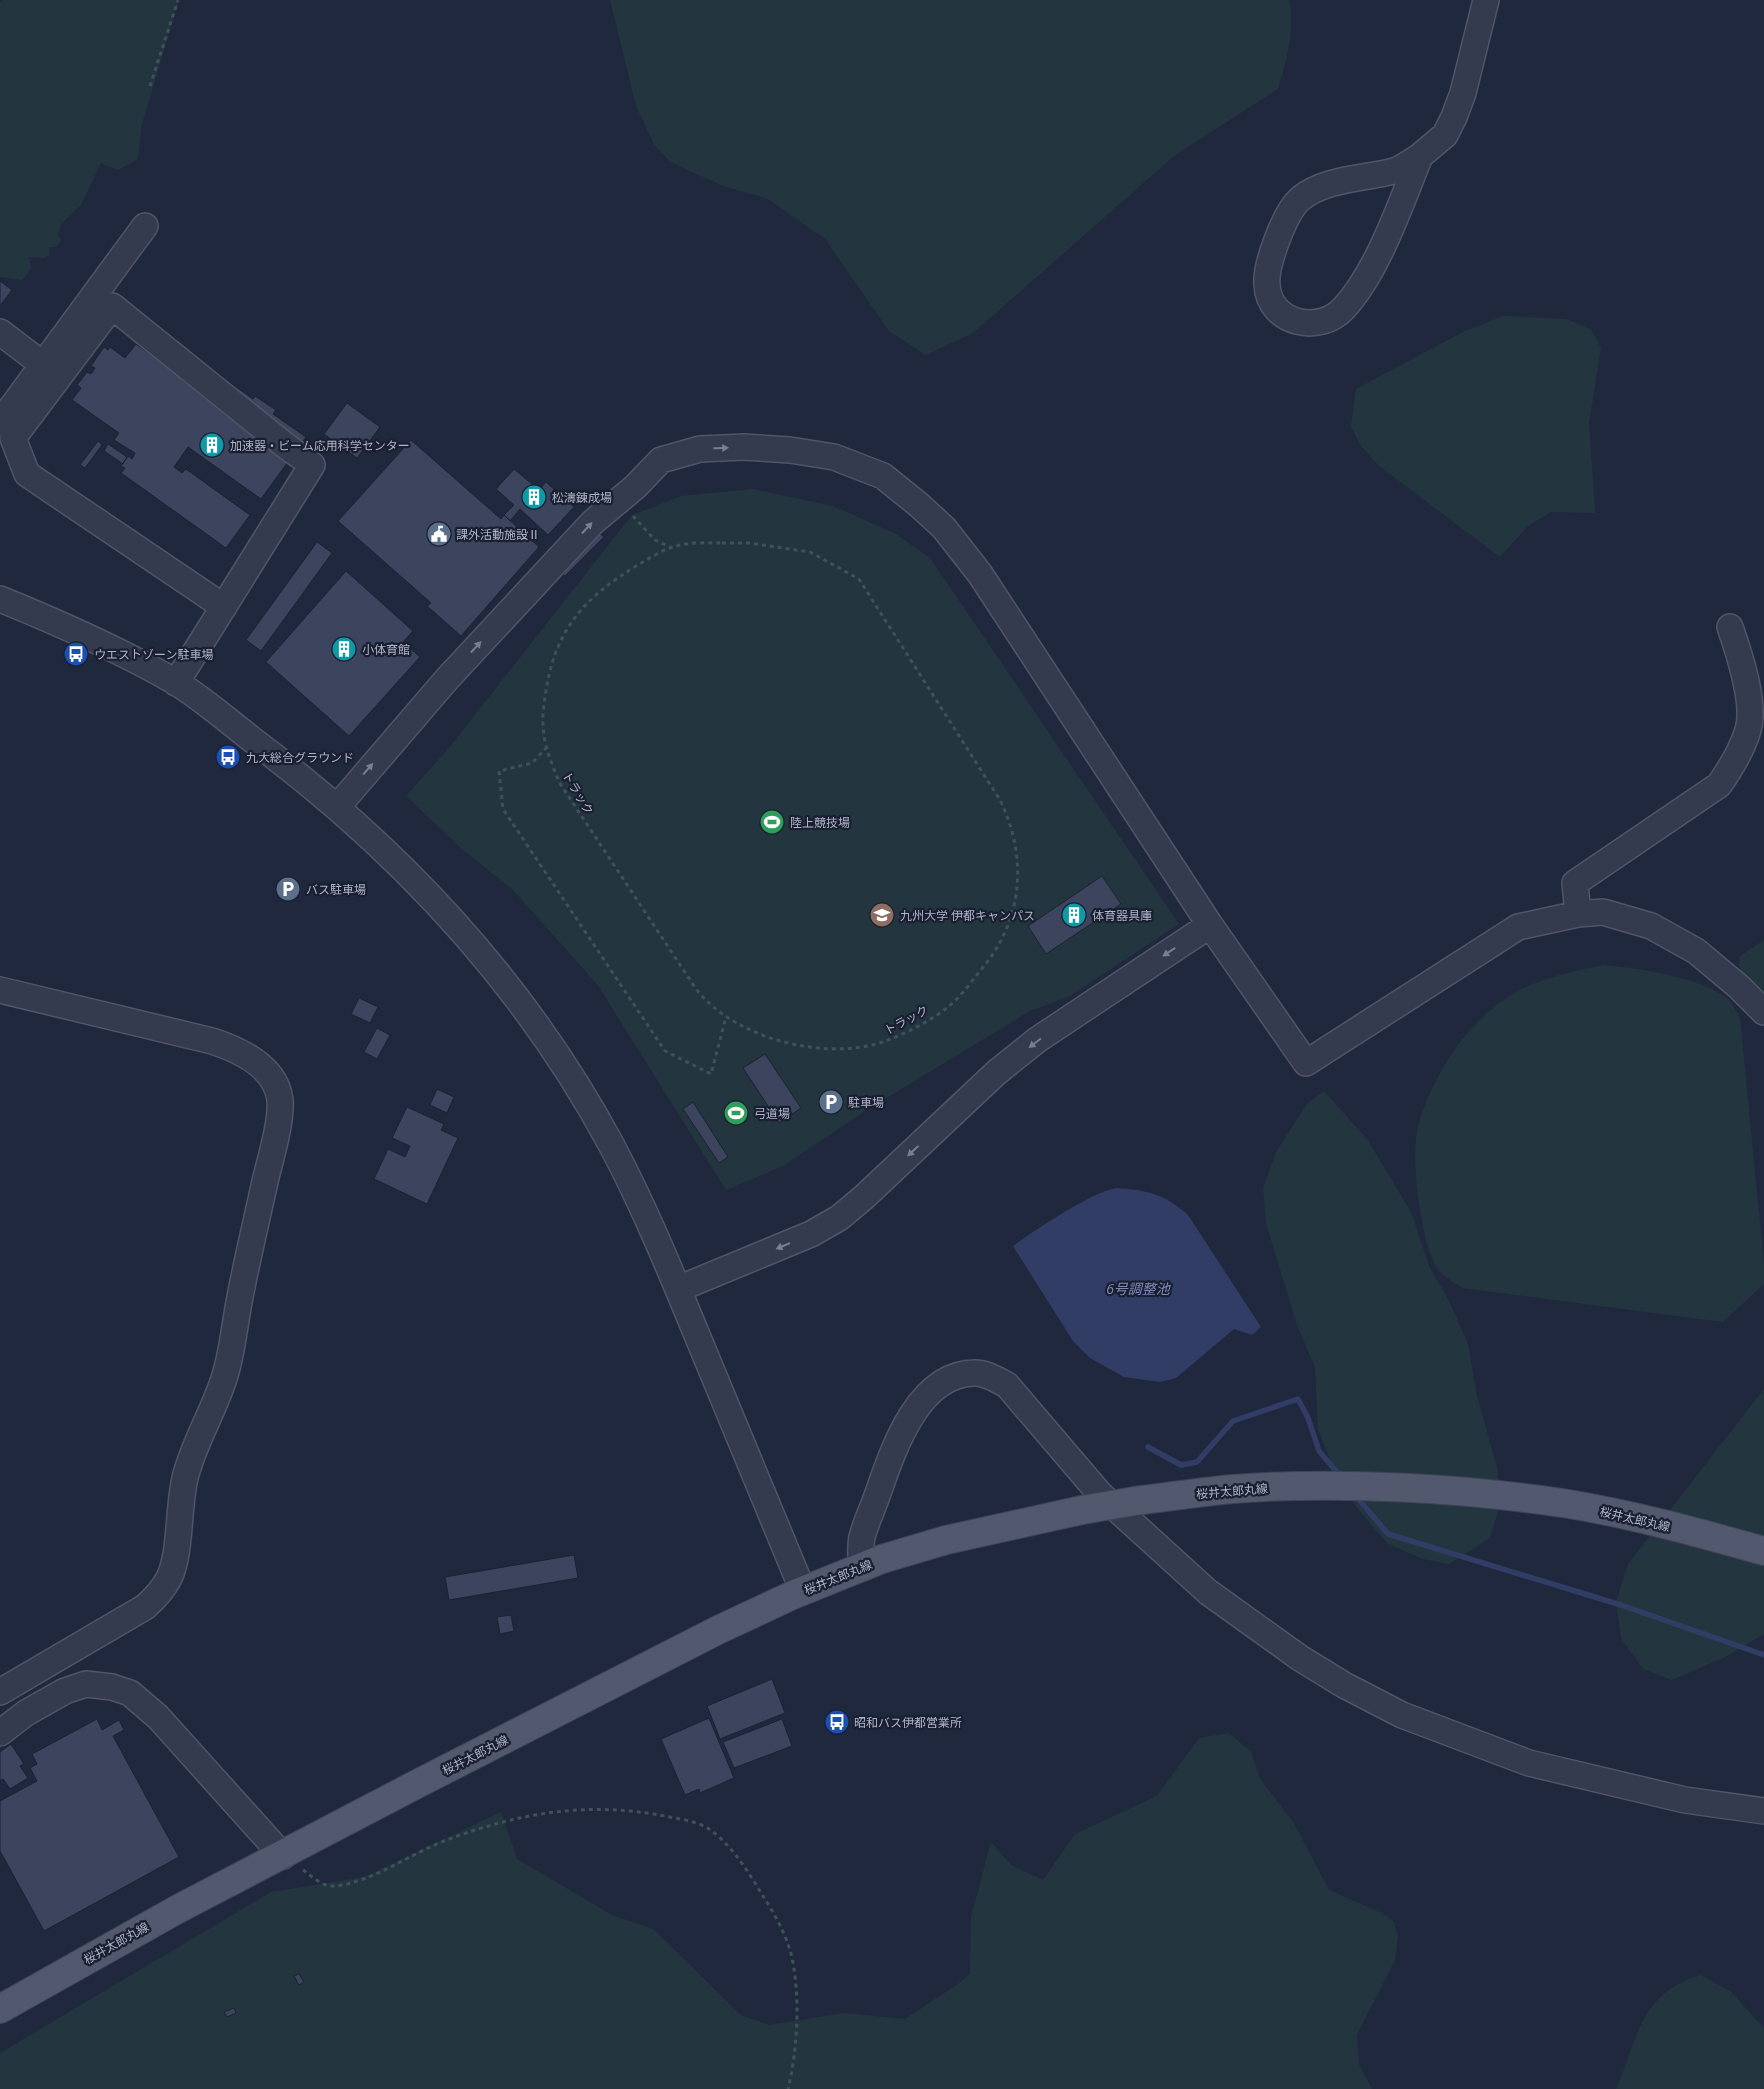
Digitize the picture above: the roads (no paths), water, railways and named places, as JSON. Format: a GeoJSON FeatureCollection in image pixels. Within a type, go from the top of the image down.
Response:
{"type":"FeatureCollection","features":[{"type":"Feature","properties":{"kind":"main road","name":"桜井太郎丸線"},"geometry":{"type":"LineString","coordinates":[[0,2008],[178,1909],[718,1630],[861,1567],[946,1540],[1082,1510],[1232,1490],[1305,1486],[1466,1492],[1570,1504],[1648,1521],[1764,1551]]}},
{"type":"Feature","properties":{"kind":"street"},"geometry":{"type":"LineString","coordinates":[[1420,156],[1383,244],[1358,291],[1344,310],[1330,320],[1316,324],[1291,320],[1279,310],[1270,298],[1267,285],[1279,234],[1290,210],[1310,191],[1328,185],[1396,170],[1420,156],[1445,135],[1463,93],[1486,0]]}},
{"type":"Feature","properties":{"kind":"street"},"geometry":{"type":"LineString","coordinates":[[0,423],[144,226]]}},
{"type":"Feature","properties":{"kind":"street"},"geometry":{"type":"LineString","coordinates":[[176,683],[224,607],[312,465],[112,306],[13,438],[27,474],[224,607]]}},
{"type":"Feature","properties":{"kind":"street"},"geometry":{"type":"LineString","coordinates":[[0,332],[42,364]]}},
{"type":"Feature","properties":{"kind":"street"},"geometry":{"type":"LineString","coordinates":[[338,806],[447,679],[593,522],[662,460],[700,449],[744,447],[808,453],[834,457],[883,476],[944,528],[980,574],[1210,925],[1306,1063],[1518,926],[1578,914],[1603,912],[1651,926],[1696,951],[1739,987],[1764,1012]]}},
{"type":"Feature","properties":{"kind":"street"},"geometry":{"type":"LineString","coordinates":[[0,598],[45,617],[176,683],[304,778],[338,806],[428,893],[471,940],[522,1005],[564,1066],[612,1147],[644,1210],[678,1289],[803,1591]]}},
{"type":"Feature","properties":{"kind":"street"},"geometry":{"type":"LineString","coordinates":[[1578,914],[1575,883],[1719,785],[1734,764],[1749,728],[1748,684],[1730,627]]}},
{"type":"Feature","properties":{"kind":"street"},"geometry":{"type":"LineString","coordinates":[[678,1289],[811,1234],[838,1218],[863,1198],[996,1073],[1037,1040],[1210,925]]}},
{"type":"Feature","properties":{"kind":"street"},"geometry":{"type":"LineString","coordinates":[[0,990],[212,1041],[234,1049],[252,1058],[265,1071],[277,1090],[280,1101],[276,1134],[240,1298],[232,1351],[217,1398],[185,1477],[178,1517],[174,1560],[169,1578],[157,1597],[144,1607],[0,1692]]}},
{"type":"Feature","properties":{"kind":"street"},"geometry":{"type":"LineString","coordinates":[[861,1567],[862,1538],[890,1456],[910,1417],[926,1396],[942,1383],[958,1376],[975,1373],[990,1376],[1007,1385],[1100,1494],[1208,1592],[1300,1658],[1344,1685],[1402,1715],[1529,1763],[1684,1800],[1764,1811]]}},
{"type":"Feature","properties":{"kind":"street"},"geometry":{"type":"LineString","coordinates":[[0,1733],[26,1713],[65,1691],[86,1684],[112,1687],[130,1693],[158,1717],[283,1856]]}},
{"type":"Feature","properties":{"kind":"water","name":"6号調整池"},"geometry":{"type":"Polygon","coordinates":[[[1116,1188],[1155,1194],[1171,1202],[1188,1215],[1261,1327],[1252,1335],[1234,1329],[1176,1378],[1160,1382],[1124,1377],[1090,1358],[1073,1341],[1013,1246],[1078,1204],[1105,1191],[1116,1188]]]}},
{"type":"Feature","properties":{"kind":"waterway"},"geometry":{"type":"LineString","coordinates":[[1148,1447],[1181,1465],[1197,1462],[1233,1421],[1298,1399],[1308,1418],[1319,1451],[1340,1476]]}},
{"type":"Feature","properties":{"kind":"waterway"},"geometry":{"type":"LineString","coordinates":[[1355,1495],[1388,1534],[1621,1605],[1764,1655]]}},
{"type":"Feature","properties":{"kind":"place","name":"加速器・ビーム応用科学センター"},"geometry":{"type":"Point","coordinates":[212,445]}},
{"type":"Feature","properties":{"kind":"place","name":"松濤錬成場"},"geometry":{"type":"Point","coordinates":[534,497]}},
{"type":"Feature","properties":{"kind":"place","name":"課外活動施設Ⅱ"},"geometry":{"type":"Point","coordinates":[439,534]}},
{"type":"Feature","properties":{"kind":"place","name":"小体育館"},"geometry":{"type":"Point","coordinates":[344,649]}},
{"type":"Feature","properties":{"kind":"place","name":"ウエストゾーン駐車場"},"geometry":{"type":"Point","coordinates":[76,654]}},
{"type":"Feature","properties":{"kind":"place","name":"九大総合グラウンド"},"geometry":{"type":"Point","coordinates":[228,757]}},
{"type":"Feature","properties":{"kind":"place","name":"陸上競技場"},"geometry":{"type":"Point","coordinates":[772,822]}},
{"type":"Feature","properties":{"kind":"place","name":"バス駐車場"},"geometry":{"type":"Point","coordinates":[288,889]}},
{"type":"Feature","properties":{"kind":"place","name":"九州大学 伊都キャンパス"},"geometry":{"type":"Point","coordinates":[882,915]}},
{"type":"Feature","properties":{"kind":"place","name":"体育器具庫"},"geometry":{"type":"Point","coordinates":[1074,915]}},
{"type":"Feature","properties":{"kind":"place","name":"駐車場"},"geometry":{"type":"Point","coordinates":[831,1102]}},
{"type":"Feature","properties":{"kind":"place","name":"弓道場"},"geometry":{"type":"Point","coordinates":[736,1113]}},
{"type":"Feature","properties":{"kind":"place","name":"昭和バス伊都営業所"},"geometry":{"type":"Point","coordinates":[837,1722]}}]}
